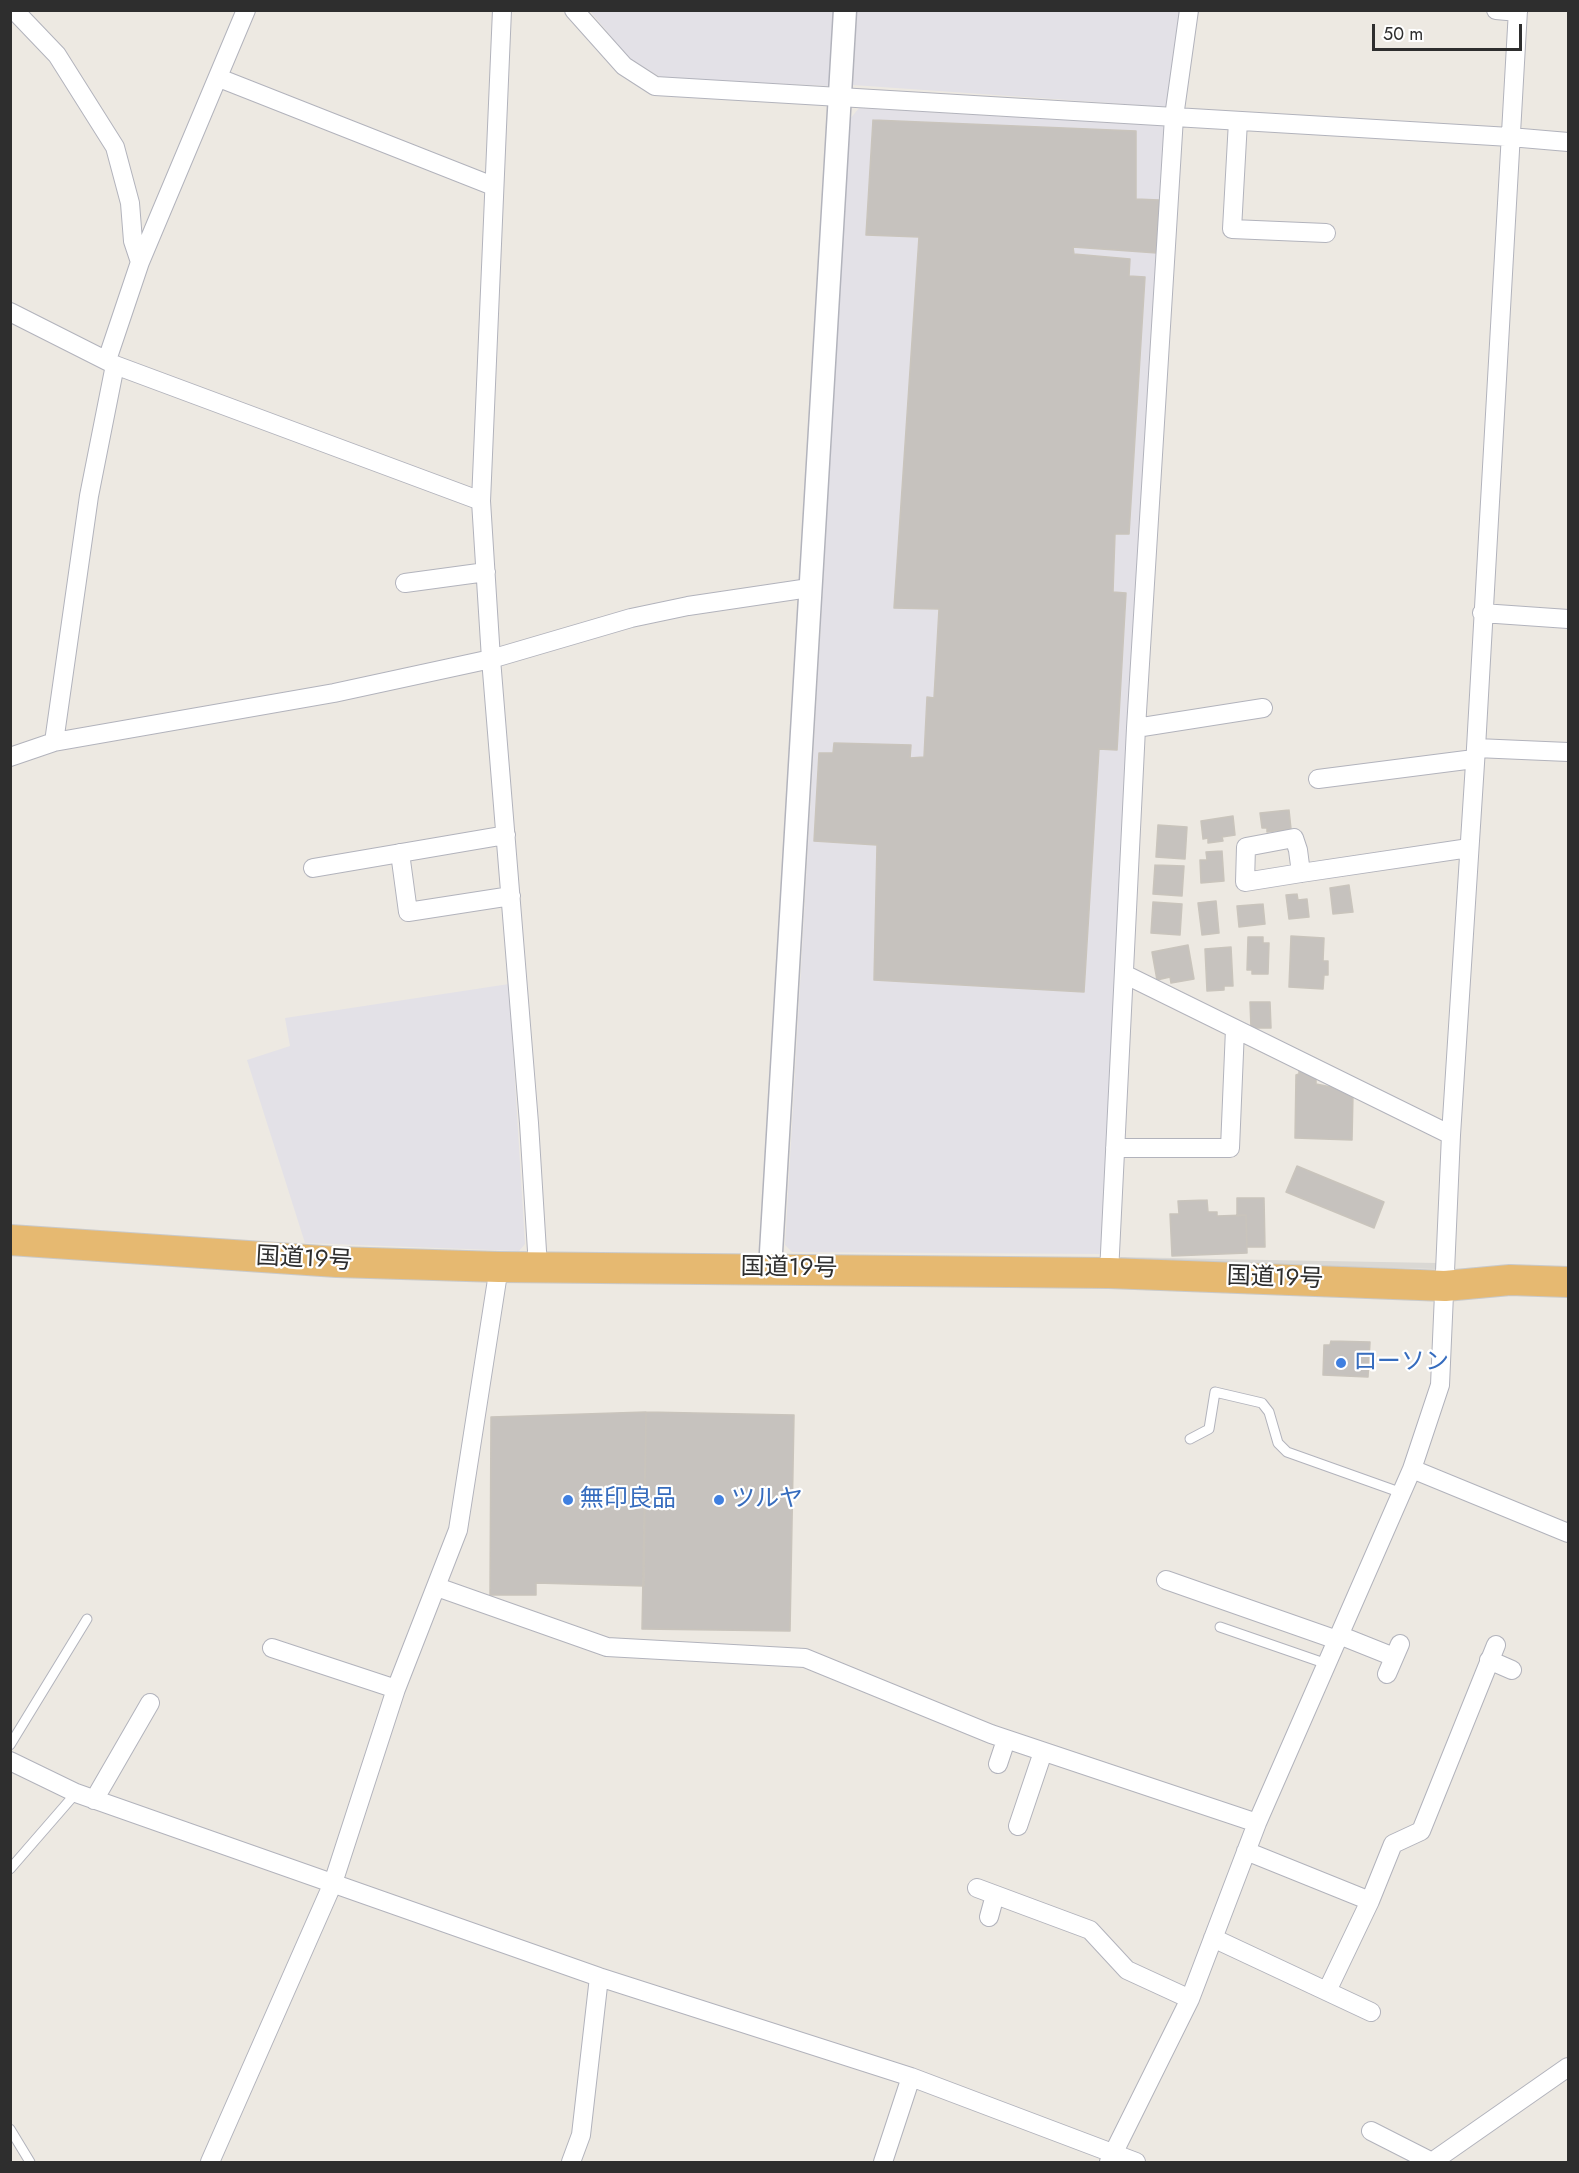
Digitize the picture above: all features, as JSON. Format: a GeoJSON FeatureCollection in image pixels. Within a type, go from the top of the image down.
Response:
{"type":"FeatureCollection","features":[{"type":"Feature","properties":{"kind":"highway","name":"国道19号"},"geometry":{"type":"LineString","coordinates":[[10,1240],[337,1262],[499,1267],[1109,1273],[1445,1286],[1510,1280],[1569,1282]]}},
{"type":"Feature","properties":{"kind":"street"},"geometry":{"type":"LineString","coordinates":[[14,10],[57,55],[115,147],[130,203],[133,241],[140,262]]}},
{"type":"Feature","properties":{"kind":"street"},"geometry":{"type":"LineString","coordinates":[[54,742],[89,496],[111,362],[140,262],[246,10]]}},
{"type":"Feature","properties":{"kind":"street"},"geometry":{"type":"LineString","coordinates":[[502,10],[481,501],[491,659],[530,1123],[538,1267]]}},
{"type":"Feature","properties":{"kind":"street"},"geometry":{"type":"LineString","coordinates":[[574,10],[624,66],[655,86],[1569,142]]}},
{"type":"Feature","properties":{"kind":"street"},"geometry":{"type":"LineString","coordinates":[[770,1269],[845,10]]}},
{"type":"Feature","properties":{"kind":"street"},"geometry":{"type":"LineString","coordinates":[[1109,1273],[1136,728],[1174,117],[1189,10]]}},
{"type":"Feature","properties":{"kind":"street"},"geometry":{"type":"LineString","coordinates":[[1110,2158],[1190,1999],[1257,1823],[1412,1469],[1440,1385],[1451,1135],[1518,11],[1496,10]]}},
{"type":"Feature","properties":{"kind":"street"},"geometry":{"type":"LineString","coordinates":[[219,78],[493,186]]}},
{"type":"Feature","properties":{"kind":"street"},"geometry":{"type":"LineString","coordinates":[[1238,121],[1232,229],[1326,233]]}},
{"type":"Feature","properties":{"kind":"street"},"geometry":{"type":"LineString","coordinates":[[10,312],[111,362],[481,501]]}},
{"type":"Feature","properties":{"kind":"street"},"geometry":{"type":"LineString","coordinates":[[405,583],[486,572]]}},
{"type":"Feature","properties":{"kind":"street"},"geometry":{"type":"LineString","coordinates":[[10,757],[54,742],[334,693],[491,659],[631,618],[688,606],[809,588]]}},
{"type":"Feature","properties":{"kind":"street"},"geometry":{"type":"LineString","coordinates":[[1482,614],[1569,619]]}},
{"type":"Feature","properties":{"kind":"street"},"geometry":{"type":"LineString","coordinates":[[1136,728],[1263,708]]}},
{"type":"Feature","properties":{"kind":"street"},"geometry":{"type":"LineString","coordinates":[[1318,779],[1475,754],[1569,752]]}},
{"type":"Feature","properties":{"kind":"street"},"geometry":{"type":"LineString","coordinates":[[313,868],[506,836]]}},
{"type":"Feature","properties":{"kind":"street"},"geometry":{"type":"LineString","coordinates":[[1301,873],[1469,848]]}},
{"type":"Feature","properties":{"kind":"street"},"geometry":{"type":"LineString","coordinates":[[400,854],[408,912],[511,896]]}},
{"type":"Feature","properties":{"kind":"street"},"geometry":{"type":"LineString","coordinates":[[1124,974],[1451,1135]]}},
{"type":"Feature","properties":{"kind":"street"},"geometry":{"type":"LineString","coordinates":[[1115,1148],[1230,1148],[1235,1029]]}},
{"type":"Feature","properties":{"kind":"street"},"geometry":{"type":"LineString","coordinates":[[210,2163],[333,1883],[396,1689],[458,1530],[499,1267]]}},
{"type":"Feature","properties":{"kind":"street"},"geometry":{"type":"LineString","coordinates":[[1412,1469],[1569,1533]]}},
{"type":"Feature","properties":{"kind":"street"},"geometry":{"type":"LineString","coordinates":[[1166,1580],[1394,1658]]}},
{"type":"Feature","properties":{"kind":"street"},"geometry":{"type":"LineString","coordinates":[[437,1587],[607,1647],[805,1658],[1006,1740],[1257,1823]]}},
{"type":"Feature","properties":{"kind":"street"},"geometry":{"type":"LineString","coordinates":[[272,1647],[396,1689]]}},
{"type":"Feature","properties":{"kind":"street"},"geometry":{"type":"LineString","coordinates":[[1327,1991],[1371,1901],[1393,1844],[1421,1831],[1493,1653],[1512,1670]]}},
{"type":"Feature","properties":{"kind":"street"},"geometry":{"type":"LineString","coordinates":[[94,1800],[150,1703]]}},
{"type":"Feature","properties":{"kind":"street"},"geometry":{"type":"LineString","coordinates":[[998,1764],[1006,1740]]}},
{"type":"Feature","properties":{"kind":"street"},"geometry":{"type":"LineString","coordinates":[[1018,1826],[1043,1752]]}},
{"type":"Feature","properties":{"kind":"street"},"geometry":{"type":"LineString","coordinates":[[10,1761],[94,1800],[599,1977],[911,2077],[1110,2158],[1136,2163]]}},
{"type":"Feature","properties":{"kind":"street"},"geometry":{"type":"LineString","coordinates":[[1246,1851],[1371,1901]]}},
{"type":"Feature","properties":{"kind":"street"},"geometry":{"type":"LineString","coordinates":[[977,1888],[1090,1930],[1127,1971],[1190,1999]]}},
{"type":"Feature","properties":{"kind":"street"},"geometry":{"type":"LineString","coordinates":[[989,1917],[995,1895]]}},
{"type":"Feature","properties":{"kind":"street"},"geometry":{"type":"LineString","coordinates":[[1213,1938],[1371,2012]]}},
{"type":"Feature","properties":{"kind":"street"},"geometry":{"type":"LineString","coordinates":[[571,2163],[581,2135],[599,1977]]}},
{"type":"Feature","properties":{"kind":"street"},"geometry":{"type":"LineString","coordinates":[[1371,2131],[1432,2163],[1569,2067]]}},
{"type":"Feature","properties":{"kind":"street"},"geometry":{"type":"LineString","coordinates":[[883,2163],[911,2077]]}},
{"type":"Feature","properties":{"kind":"lane"},"geometry":{"type":"LineString","coordinates":[[1190,1439],[1209,1429],[1215,1392],[1262,1403],[1269,1412],[1278,1443],[1287,1452],[1402,1493]]}},
{"type":"Feature","properties":{"kind":"lane"},"geometry":{"type":"LineString","coordinates":[[10,1745],[87,1619]]}},
{"type":"Feature","properties":{"kind":"lane"},"geometry":{"type":"LineString","coordinates":[[1220,1627],[1327,1664]]}},
{"type":"Feature","properties":{"kind":"lane"},"geometry":{"type":"LineString","coordinates":[[10,1869],[76,1793]]}},
{"type":"Feature","properties":{"kind":"lane"},"geometry":{"type":"LineString","coordinates":[[10,2129],[30,2163]]}},
{"type":"Feature","properties":{"kind":"shaded area"},"geometry":{"type":"Polygon","coordinates":[[[590,11],[834,11],[829,86],[662,78],[629,58],[590,11]]]}},
{"type":"Feature","properties":{"kind":"shaded area"},"geometry":{"type":"Polygon","coordinates":[[[857,11],[1180,11],[1167,107],[853,85],[857,11]]]}},
{"type":"Feature","properties":{"kind":"shaded area"},"geometry":{"type":"Polygon","coordinates":[[[859,108],[1166,126],[1105,1249],[1100,1254],[792,1252],[785,1245],[850,119],[859,108]]]}},
{"type":"Feature","properties":{"kind":"shaded area"},"geometry":{"type":"Polygon","coordinates":[[[509,984],[525,1244],[519,1251],[305,1243],[247,1060],[290,1046],[285,1018],[509,984]]]}},
{"type":"Feature","properties":{"kind":"shaded area"},"geometry":{"type":"Polygon","coordinates":[[[1120,1257],[1438,1263],[1435,1269],[1125,1262],[1120,1257]]]}},
{"type":"Feature","properties":{"kind":"building"},"geometry":{"type":"Polygon","coordinates":[[[873,120],[1136,131],[1136,199],[1159,200],[1157,253],[1073,247],[1074,254],[1130,259],[1129,276],[1145,277],[1129,534],[1115,534],[1113,592],[1126,593],[1117,750],[1099,749],[1084,992],[874,980],[877,845],[814,841],[819,753],[833,753],[834,743],[911,745],[910,758],[924,757],[927,697],[934,698],[939,609],[894,608],[919,237],[866,235],[873,120]]]}},
{"type":"Feature","properties":{"kind":"building"},"geometry":{"type":"Polygon","coordinates":[[[1289,810],[1291,829],[1267,832],[1267,828],[1262,828],[1260,813],[1289,810]]]}},
{"type":"Feature","properties":{"kind":"building"},"geometry":{"type":"Polygon","coordinates":[[[1233,816],[1235,835],[1222,837],[1223,841],[1208,843],[1208,838],[1203,839],[1201,821],[1233,816]]]}},
{"type":"Feature","properties":{"kind":"building"},"geometry":{"type":"Polygon","coordinates":[[[1158,825],[1187,827],[1185,859],[1156,857],[1158,825]]]}},
{"type":"Feature","properties":{"kind":"building"},"geometry":{"type":"Polygon","coordinates":[[[1222,851],[1224,881],[1201,883],[1200,860],[1207,860],[1206,852],[1222,851]]]}},
{"type":"Feature","properties":{"kind":"building"},"geometry":{"type":"Polygon","coordinates":[[[1155,865],[1184,866],[1182,896],[1153,894],[1155,865]]]}},
{"type":"Feature","properties":{"kind":"building"},"geometry":{"type":"Polygon","coordinates":[[[1349,885],[1353,912],[1333,914],[1330,888],[1349,885]]]}},
{"type":"Feature","properties":{"kind":"building"},"geometry":{"type":"Polygon","coordinates":[[[1297,894],[1298,900],[1307,899],[1309,917],[1289,919],[1286,895],[1297,894]]]}},
{"type":"Feature","properties":{"kind":"building"},"geometry":{"type":"Polygon","coordinates":[[[1216,901],[1219,933],[1202,935],[1198,903],[1216,901]]]}},
{"type":"Feature","properties":{"kind":"building"},"geometry":{"type":"Polygon","coordinates":[[[1153,902],[1182,904],[1180,935],[1151,933],[1153,902]]]}},
{"type":"Feature","properties":{"kind":"building"},"geometry":{"type":"Polygon","coordinates":[[[1263,904],[1265,924],[1239,927],[1237,906],[1263,904]]]}},
{"type":"Feature","properties":{"kind":"building"},"geometry":{"type":"Polygon","coordinates":[[[1291,936],[1324,938],[1323,961],[1328,961],[1328,975],[1324,975],[1323,989],[1289,987],[1291,936]]]}},
{"type":"Feature","properties":{"kind":"building"},"geometry":{"type":"Polygon","coordinates":[[[1248,937],[1263,937],[1263,943],[1269,943],[1268,974],[1252,974],[1252,970],[1247,970],[1248,937]]]}},
{"type":"Feature","properties":{"kind":"building"},"geometry":{"type":"Polygon","coordinates":[[[1188,945],[1194,979],[1171,983],[1170,977],[1157,980],[1152,952],[1188,945]]]}},
{"type":"Feature","properties":{"kind":"building"},"geometry":{"type":"Polygon","coordinates":[[[1231,947],[1233,986],[1224,986],[1224,990],[1207,991],[1205,949],[1231,947]]]}},
{"type":"Feature","properties":{"kind":"building"},"geometry":{"type":"Polygon","coordinates":[[[1250,1002],[1270,1002],[1271,1028],[1251,1028],[1250,1002]]]}},
{"type":"Feature","properties":{"kind":"building"},"geometry":{"type":"Polygon","coordinates":[[[1299,1065],[1316,1074],[1316,1084],[1353,1094],[1352,1140],[1295,1138],[1296,1075],[1299,1074],[1299,1065]]]}},
{"type":"Feature","properties":{"kind":"building"},"geometry":{"type":"Polygon","coordinates":[[[1297,1166],[1384,1202],[1374,1228],[1286,1192],[1297,1166]]]}},
{"type":"Feature","properties":{"kind":"building"},"geometry":{"type":"Polygon","coordinates":[[[1237,1198],[1264,1198],[1265,1247],[1247,1247],[1246,1215],[1237,1216],[1237,1198]]]}},
{"type":"Feature","properties":{"kind":"building"},"geometry":{"type":"Polygon","coordinates":[[[1207,1200],[1208,1212],[1217,1212],[1217,1216],[1246,1215],[1247,1253],[1172,1256],[1170,1214],[1179,1214],[1178,1201],[1207,1200]]]}},
{"type":"Feature","properties":{"kind":"building"},"geometry":{"type":"Polygon","coordinates":[[[1331,1341],[1370,1342],[1368,1377],[1323,1375],[1324,1345],[1330,1345],[1331,1341]]]}},
{"type":"Feature","properties":{"kind":"building","name":"ツルヤ"},"geometry":{"type":"Polygon","coordinates":[[[646,1412],[794,1415],[790,1631],[642,1629],[646,1412]]]}},
{"type":"Feature","properties":{"kind":"building","name":"無印良品"},"geometry":{"type":"Polygon","coordinates":[[[646,1412],[644,1586],[536,1583],[536,1595],[490,1595],[491,1417],[646,1412]]]}},
{"type":"Feature","properties":{"kind":"place","name":"ローソン"},"geometry":{"type":"Point","coordinates":[1341,1363]}},
{"type":"Feature","properties":{"kind":"place","name":"無印良品"},"geometry":{"type":"Point","coordinates":[568,1500]}},
{"type":"Feature","properties":{"kind":"place","name":"ツルヤ"},"geometry":{"type":"Point","coordinates":[719,1500]}}]}
